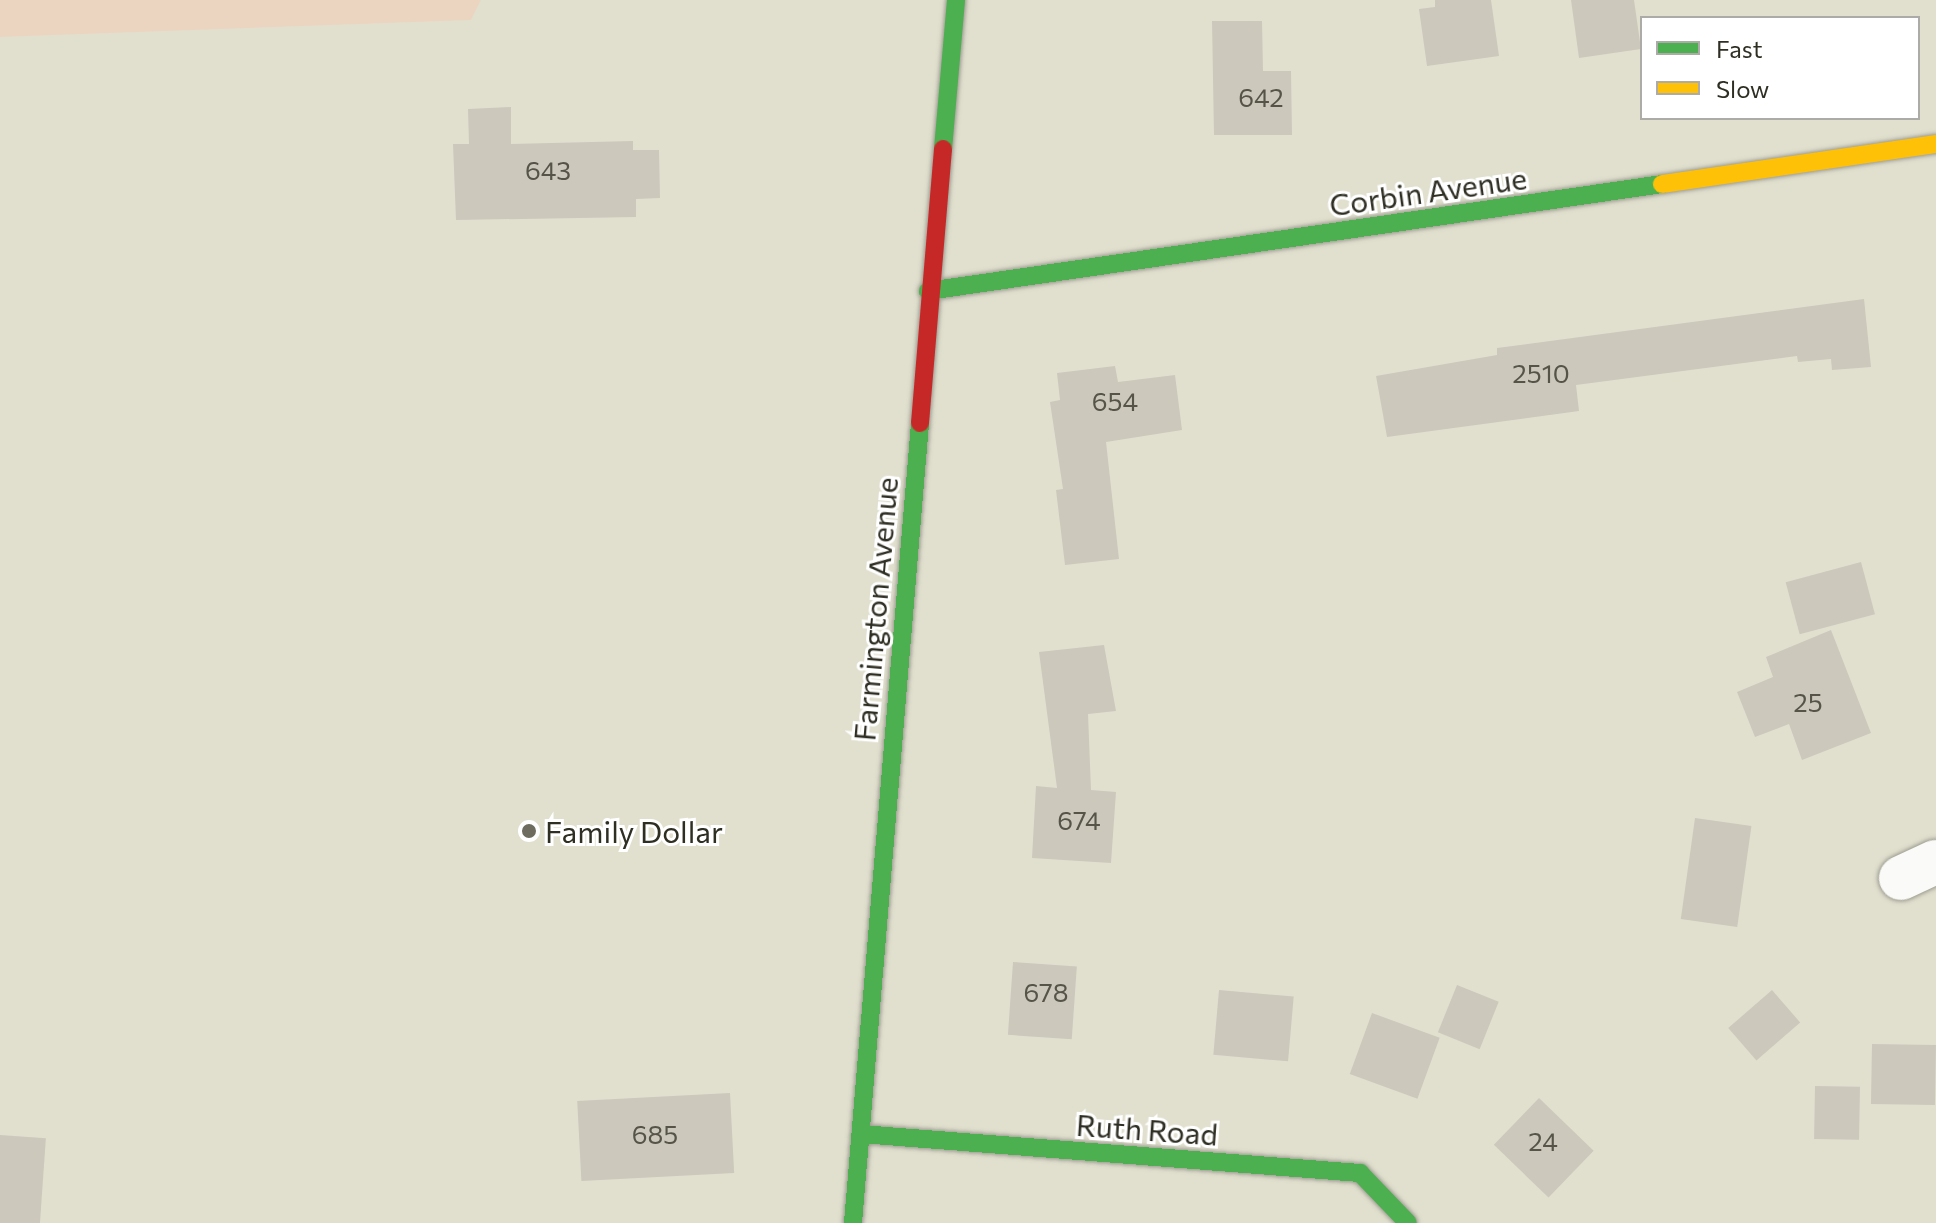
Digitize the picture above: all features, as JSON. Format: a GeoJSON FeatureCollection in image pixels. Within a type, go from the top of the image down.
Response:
{"type":"FeatureCollection","features":[{"type":"Feature","properties":{"kind":"main road","name":"Farmington Avenue"},"geometry":{"type":"LineString","coordinates":[[853,1223],[928,291],[956,0]]}},
{"type":"Feature","properties":{"kind":"main road","name":"Corbin Avenue"},"geometry":{"type":"LineString","coordinates":[[928,291],[1936,144]]}},
{"type":"Feature","properties":{"kind":"main road","name":"Ruth Road"},"geometry":{"type":"LineString","coordinates":[[861,1134],[1360,1173],[1408,1223]]}},
{"type":"Feature","properties":{"kind":"shaded area"},"geometry":{"type":"Polygon","coordinates":[[[0,0],[481,0],[471,20],[0,37],[0,0]]]}},
{"type":"Feature","properties":{"kind":"building"},"geometry":{"type":"Polygon","coordinates":[[[1435,0],[1491,0],[1499,56],[1427,66],[1419,9],[1435,7],[1435,0]]]}},
{"type":"Feature","properties":{"kind":"building"},"geometry":{"type":"Polygon","coordinates":[[[1571,0],[1634,0],[1640,49],[1579,58],[1571,0]]]}},
{"type":"Feature","properties":{"kind":"building"},"geometry":{"type":"Polygon","coordinates":[[[1212,21],[1262,21],[1263,71],[1291,71],[1292,135],[1214,135],[1212,21]]]}},
{"type":"Feature","properties":{"kind":"building"},"geometry":{"type":"Polygon","coordinates":[[[511,107],[511,144],[633,141],[633,150],[659,150],[660,198],[636,199],[636,217],[456,220],[453,144],[469,144],[468,109],[511,107]]]}},
{"type":"Feature","properties":{"kind":"building"},"geometry":{"type":"Polygon","coordinates":[[[1864,299],[1871,367],[1832,370],[1831,359],[1798,362],[1797,356],[1576,385],[1579,411],[1387,437],[1376,376],[1497,355],[1497,348],[1864,299]]]}},
{"type":"Feature","properties":{"kind":"building"},"geometry":{"type":"Polygon","coordinates":[[[1115,366],[1118,382],[1175,375],[1182,430],[1106,442],[1119,559],[1065,565],[1056,490],[1063,489],[1050,402],[1060,400],[1057,373],[1115,366]]]}},
{"type":"Feature","properties":{"kind":"building"},"geometry":{"type":"Polygon","coordinates":[[[1861,562],[1875,614],[1800,634],[1786,582],[1861,562]]]}},
{"type":"Feature","properties":{"kind":"building"},"geometry":{"type":"Polygon","coordinates":[[[1831,630],[1871,733],[1802,760],[1789,724],[1755,737],[1737,692],[1773,677],[1766,657],[1831,630]]]}},
{"type":"Feature","properties":{"kind":"building"},"geometry":{"type":"Polygon","coordinates":[[[1104,645],[1116,711],[1088,714],[1091,790],[1116,792],[1111,863],[1032,858],[1036,786],[1057,788],[1039,652],[1104,645]]]}},
{"type":"Feature","properties":{"kind":"building"},"geometry":{"type":"Polygon","coordinates":[[[1695,818],[1751,826],[1737,927],[1681,919],[1695,818]]]}},
{"type":"Feature","properties":{"kind":"building"},"geometry":{"type":"Polygon","coordinates":[[[1013,962],[1077,966],[1072,1039],[1008,1035],[1013,962]]]}},
{"type":"Feature","properties":{"kind":"building"},"geometry":{"type":"Polygon","coordinates":[[[1457,985],[1499,1002],[1480,1049],[1438,1032],[1457,985]]]}},
{"type":"Feature","properties":{"kind":"building"},"geometry":{"type":"Polygon","coordinates":[[[1219,990],[1294,997],[1288,1061],[1213,1055],[1219,990]]]}},
{"type":"Feature","properties":{"kind":"building"},"geometry":{"type":"Polygon","coordinates":[[[1772,990],[1800,1022],[1756,1061],[1728,1028],[1772,990]]]}},
{"type":"Feature","properties":{"kind":"building"},"geometry":{"type":"Polygon","coordinates":[[[1372,1013],[1440,1038],[1417,1099],[1350,1074],[1372,1013]]]}},
{"type":"Feature","properties":{"kind":"building"},"geometry":{"type":"Polygon","coordinates":[[[1872,1044],[1936,1045],[1935,1105],[1871,1104],[1872,1044]]]}},
{"type":"Feature","properties":{"kind":"building"},"geometry":{"type":"Polygon","coordinates":[[[1815,1086],[1860,1087],[1859,1140],[1814,1139],[1815,1086]]]}},
{"type":"Feature","properties":{"kind":"building"},"geometry":{"type":"Polygon","coordinates":[[[730,1093],[734,1173],[581,1181],[577,1101],[730,1093]]]}},
{"type":"Feature","properties":{"kind":"building"},"geometry":{"type":"Polygon","coordinates":[[[1539,1098],[1594,1151],[1549,1198],[1494,1145],[1539,1098]]]}},
{"type":"Feature","properties":{"kind":"building"},"geometry":{"type":"Polygon","coordinates":[[[0,1135],[46,1138],[40,1223],[0,1223],[0,1135]]]}},
{"type":"Feature","properties":{"kind":"traffic: fast"},"geometry":{"type":"LineString","coordinates":[[943,149],[956,0]]}},
{"type":"Feature","properties":{"kind":"traffic: fast"},"geometry":{"type":"LineString","coordinates":[[928,291],[1662,184]]}},
{"type":"Feature","properties":{"kind":"traffic: fast"},"geometry":{"type":"LineString","coordinates":[[853,1223],[920,423]]}},
{"type":"Feature","properties":{"kind":"traffic: fast"},"geometry":{"type":"LineString","coordinates":[[861,1134],[1360,1173],[1408,1223]]}},
{"type":"Feature","properties":{"kind":"traffic: slow"},"geometry":{"type":"LineString","coordinates":[[1662,184],[1936,144]]}},
{"type":"Feature","properties":{"kind":"traffic: jam"},"geometry":{"type":"LineString","coordinates":[[920,423],[943,149]]}},
{"type":"Feature","properties":{"kind":"place","name":"Family Dollar"},"geometry":{"type":"Point","coordinates":[529,831]}}]}
